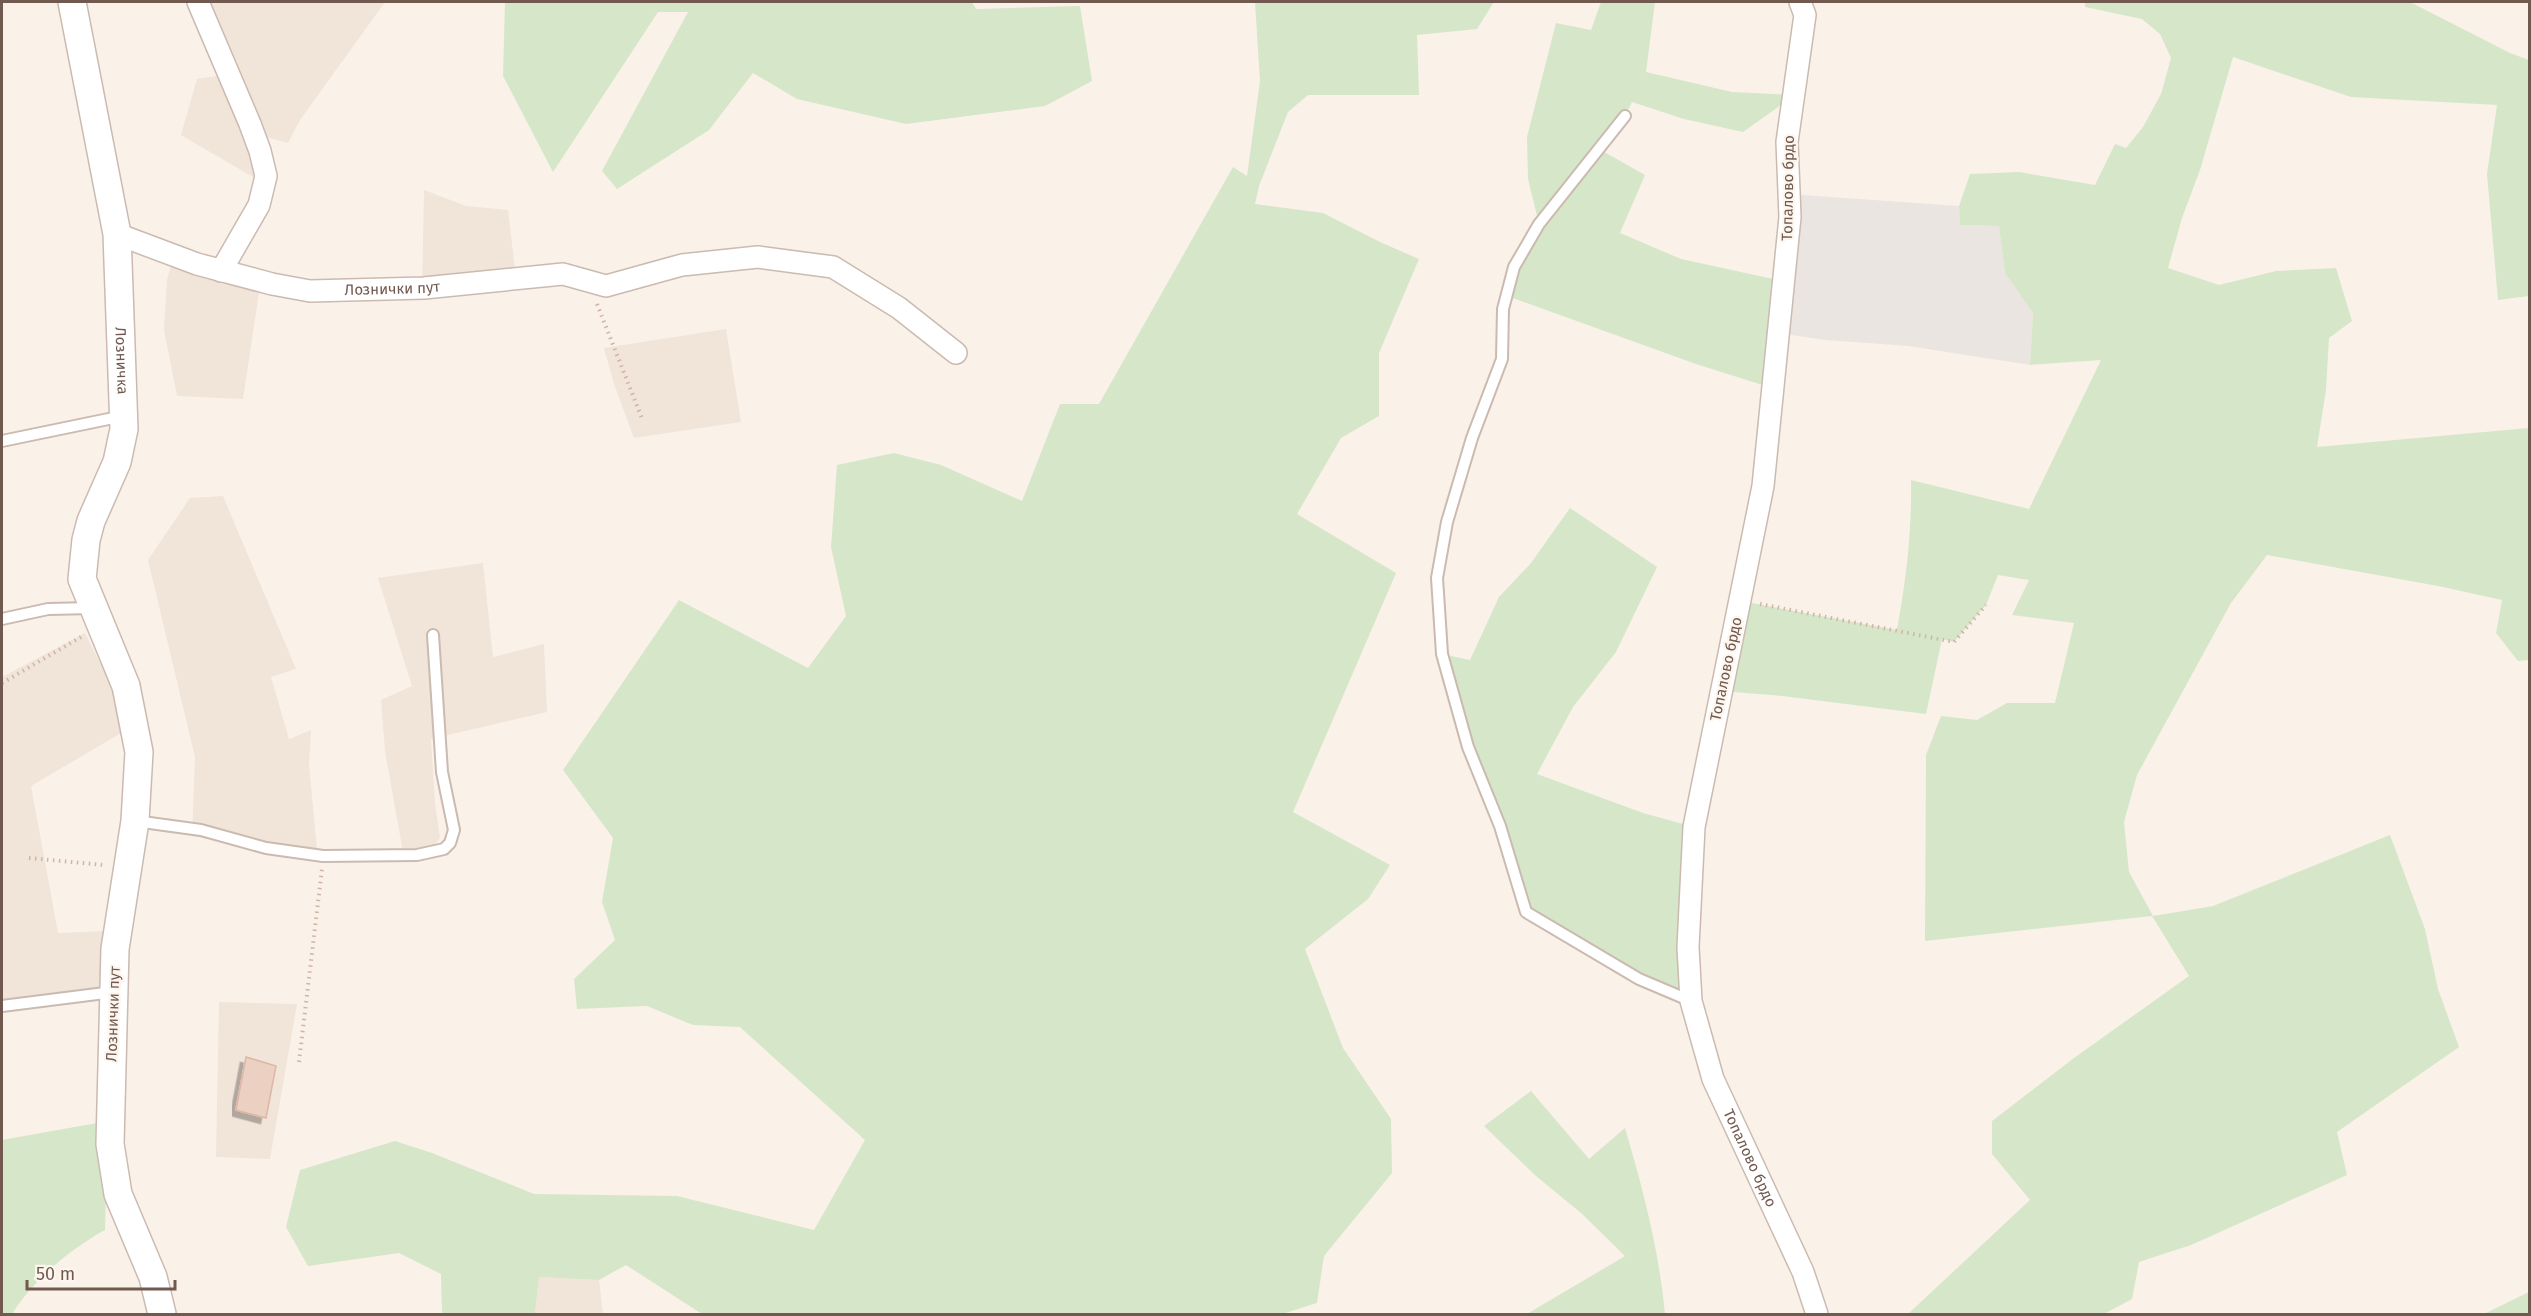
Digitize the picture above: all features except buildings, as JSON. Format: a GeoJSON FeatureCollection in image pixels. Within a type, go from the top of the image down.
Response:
{"type":"FeatureCollection","features":[{"type":"Feature","properties":{"kind":"street","name":"Лозничка"},"geometry":{"type":"LineString","coordinates":[[72,2],[117,234],[124,416],[122,446],[91,521],[86,540],[82,579],[117,662],[132,707]]}},
{"type":"Feature","properties":{"kind":"street"},"geometry":{"type":"LineString","coordinates":[[198,2],[250,124],[266,176],[258,205],[221,271]]}},
{"type":"Feature","properties":{"kind":"street","name":"Топалово брдо"},"geometry":{"type":"LineString","coordinates":[[1800,2],[1804,15],[1787,142],[1790,217],[1765,470],[1695,827],[1688,946],[1691,1001],[1713,1079],[1803,1272],[1817,1314]]}},
{"type":"Feature","properties":{"kind":"street","name":"Лознички пут"},"geometry":{"type":"LineString","coordinates":[[117,234],[221,271],[310,291],[424,288],[563,274],[588,281]]}},
{"type":"Feature","properties":{"kind":"street"},"geometry":{"type":"LineString","coordinates":[[588,281],[606,286],[682,265],[758,257],[833,267],[899,308],[956,353]]}},
{"type":"Feature","properties":{"kind":"street","name":"Лознички пут"},"geometry":{"type":"LineString","coordinates":[[132,707],[139,752],[133,829],[115,949],[110,1144],[118,1194],[153,1277],[162,1314]]}},
{"type":"Feature","properties":{"kind":"lane"},"geometry":{"type":"LineString","coordinates":[[1625,116],[1539,224],[1514,267],[1503,309],[1502,359],[1472,438],[1447,522],[1437,578],[1442,654],[1468,747],[1500,826],[1526,912],[1639,980],[1691,1001]]}},
{"type":"Feature","properties":{"kind":"lane"},"geometry":{"type":"LineString","coordinates":[[2,441],[124,416]]}},
{"type":"Feature","properties":{"kind":"lane"},"geometry":{"type":"LineString","coordinates":[[2,619],[48,609],[97,617]]}},
{"type":"Feature","properties":{"kind":"lane"},"geometry":{"type":"LineString","coordinates":[[133,829],[201,830],[266,848],[324,856],[417,855],[444,849],[453,837],[454,830],[442,772],[434,635]]}},
{"type":"Feature","properties":{"kind":"lane"},"geometry":{"type":"LineString","coordinates":[[2,1006],[113,992]]}},
{"type":"Feature","properties":{"kind":"path"},"geometry":{"type":"LineString","coordinates":[[588,281],[643,422]]}},
{"type":"Feature","properties":{"kind":"path"},"geometry":{"type":"LineString","coordinates":[[1741,601],[1843,618],[1954,642],[1986,605]]}},
{"type":"Feature","properties":{"kind":"path"},"geometry":{"type":"LineString","coordinates":[[2,683],[97,617]]}},
{"type":"Feature","properties":{"kind":"path"},"geometry":{"type":"LineString","coordinates":[[29,858],[104,866],[119,839],[133,829]]}},
{"type":"Feature","properties":{"kind":"path"},"geometry":{"type":"LineString","coordinates":[[299,1062],[324,856]]}},
{"type":"Feature","properties":{"kind":"shaded area"},"geometry":{"type":"Polygon","coordinates":[[[197,2],[385,2],[300,120],[288,143],[255,134],[197,2]]]}},
{"type":"Feature","properties":{"kind":"shaded area"},"geometry":{"type":"Polygon","coordinates":[[[216,76],[239,114],[258,168],[253,177],[181,135],[197,79],[216,76]]]}},
{"type":"Feature","properties":{"kind":"shaded area"},"geometry":{"type":"Polygon","coordinates":[[[424,190],[466,206],[508,210],[517,286],[422,294],[424,190]]]}},
{"type":"Feature","properties":{"kind":"shaded area"},"geometry":{"type":"Polygon","coordinates":[[[1789,194],[1959,206],[1960,225],[1999,226],[2005,273],[2033,313],[2030,365],[1908,346],[1825,340],[1778,333],[1789,194]]]}},
{"type":"Feature","properties":{"kind":"shaded area"},"geometry":{"type":"Polygon","coordinates":[[[172,262],[260,286],[243,399],[177,396],[164,330],[167,280],[172,262]]]}},
{"type":"Feature","properties":{"kind":"shaded area"},"geometry":{"type":"Polygon","coordinates":[[[726,329],[741,422],[634,438],[614,384],[604,348],[726,329]]]}},
{"type":"Feature","properties":{"kind":"shaded area"},"geometry":{"type":"Polygon","coordinates":[[[223,496],[296,669],[271,677],[289,739],[311,730],[309,765],[318,861],[192,836],[195,757],[148,560],[190,498],[223,496]]]}},
{"type":"Feature","properties":{"kind":"shaded area"},"geometry":{"type":"Polygon","coordinates":[[[483,563],[493,657],[544,644],[547,712],[431,739],[435,803],[440,838],[429,851],[404,858],[385,751],[381,700],[412,686],[378,578],[483,563]]]}},
{"type":"Feature","properties":{"kind":"shaded area"},"geometry":{"type":"Polygon","coordinates":[[[85,633],[124,712],[123,732],[31,786],[58,933],[104,931],[99,996],[2,1010],[2,677],[85,633]]]}},
{"type":"Feature","properties":{"kind":"shaded area"},"geometry":{"type":"Polygon","coordinates":[[[219,1002],[297,1004],[270,1159],[216,1157],[219,1002]]]}},
{"type":"Feature","properties":{"kind":"shaded area"},"geometry":{"type":"Polygon","coordinates":[[[539,1277],[599,1280],[603,1314],[535,1314],[539,1277]]]}},
{"type":"Feature","properties":{"kind":"green space"},"geometry":{"type":"Polygon","coordinates":[[[505,2],[972,2],[976,9],[1080,6],[1092,81],[1045,106],[906,124],[797,99],[753,73],[709,130],[617,189],[602,171],[688,12],[658,12],[553,172],[503,76],[505,2]]]}},
{"type":"Feature","properties":{"kind":"green space"},"geometry":{"type":"Polygon","coordinates":[[[1255,2],[1494,2],[1477,29],[1417,35],[1419,95],[1308,95],[1288,112],[1259,186],[1255,204],[1323,213],[1419,259],[1379,353],[1379,416],[1341,438],[1297,514],[1396,573],[1293,812],[1390,865],[1368,899],[1305,949],[1343,1048],[1391,1119],[1392,1173],[1324,1256],[1317,1303],[1282,1314],[702,1314],[626,1265],[599,1280],[539,1277],[535,1314],[442,1314],[441,1274],[399,1253],[308,1266],[286,1227],[300,1170],[395,1141],[432,1153],[534,1194],[677,1196],[814,1230],[865,1140],[740,1027],[693,1025],[647,1006],[577,1009],[574,979],[615,940],[602,902],[613,838],[563,770],[679,600],[808,668],[846,616],[831,547],[837,465],[894,453],[941,465],[1022,501],[1060,404],[1099,404],[1233,167],[1247,176],[1260,81],[1255,2]]]}},
{"type":"Feature","properties":{"kind":"green space"},"geometry":{"type":"Polygon","coordinates":[[[1601,2],[1655,2],[1646,72],[1732,92],[1795,95],[1743,132],[1684,119],[1632,102],[1625,116],[1599,149],[1645,175],[1620,233],[1681,259],[1778,280],[1772,388],[1696,364],[1507,296],[1539,224],[1528,179],[1527,137],[1556,23],[1591,30],[1601,2]]]}},
{"type":"Feature","properties":{"kind":"green space"},"geometry":{"type":"Polygon","coordinates":[[[2085,2],[2410,2],[2510,53],[2529,60],[2529,296],[2498,300],[2487,174],[2497,105],[2351,97],[2233,57],[2168,268],[2219,285],[2276,271],[2336,268],[2352,321],[2329,338],[2326,390],[2317,447],[2529,428],[2529,660],[2518,661],[2496,633],[2502,600],[2267,555],[2231,603],[2137,775],[2124,822],[2129,872],[2153,916],[2213,906],[2390,835],[2425,929],[2438,989],[2459,1047],[2337,1132],[2347,1175],[2191,1245],[2139,1262],[2132,1299],[2104,1314],[1908,1314],[2030,1200],[1992,1154],[1992,1121],[2074,1058],[2189,976],[2152,916],[1925,941],[1926,755],[1941,716],[1977,720],[2007,703],[2055,703],[2074,623],[2012,615],[2029,580],[1998,575],[1986,605],[1954,642],[1942,639],[1926,714],[1782,696],[1721,691],[1741,601],[1897,630],[1908,555],[1911,480],[2029,509],[2101,360],[2030,365],[2033,313],[2005,273],[1999,226],[1960,225],[1959,206],[1970,174],[2019,172],[2095,185],[2115,144],[2126,148],[2143,127],[2161,94],[2171,58],[2160,34],[2142,19],[2085,7],[2085,2]]]}},
{"type":"Feature","properties":{"kind":"green space"},"geometry":{"type":"Polygon","coordinates":[[[1570,508],[1657,567],[1616,652],[1573,707],[1537,774],[1643,813],[1694,827],[1691,1001],[1639,979],[1526,912],[1468,747],[1442,654],[1470,660],[1499,597],[1531,563],[1570,508]]]}},
{"type":"Feature","properties":{"kind":"green space"},"geometry":{"type":"Polygon","coordinates":[[[1531,1091],[1589,1159],[1625,1128],[1649,1220],[1659,1267],[1665,1314],[1527,1314],[1625,1256],[1484,1126],[1531,1091]]]}},
{"type":"Feature","properties":{"kind":"green space"},"geometry":{"type":"Polygon","coordinates":[[[108,1121],[105,1230],[53,1266],[12,1314],[2,1314],[2,1140],[108,1121]]]}},
{"type":"Feature","properties":{"kind":"green space"},"geometry":{"type":"Polygon","coordinates":[[[2529,1292],[2529,1314],[2484,1314],[2529,1292]]]}}]}
